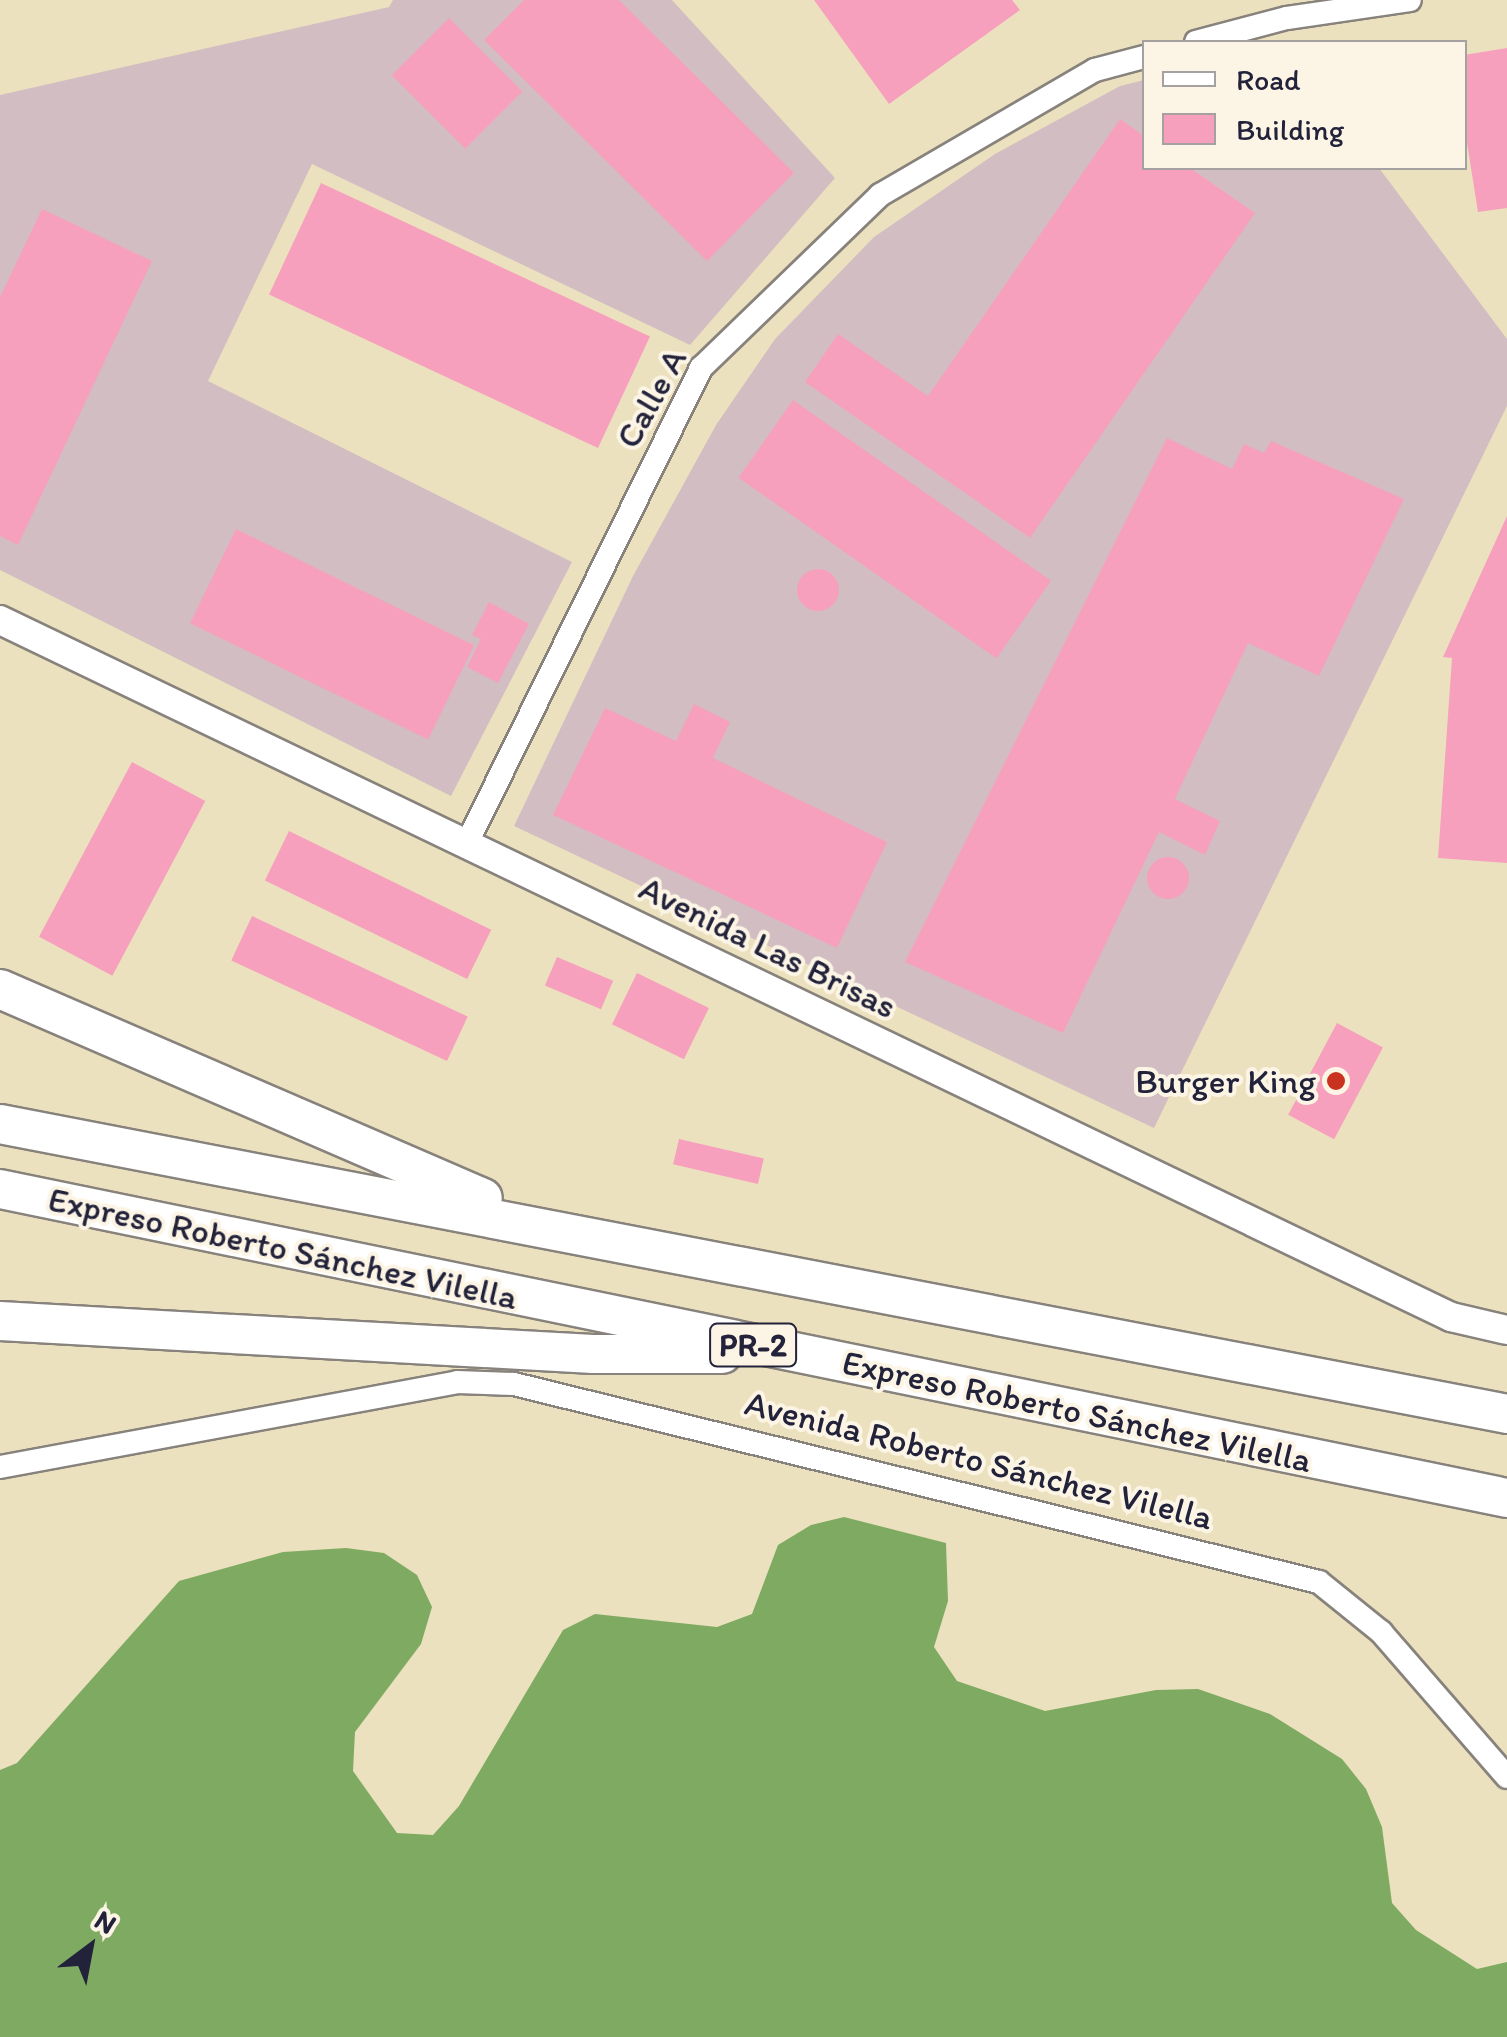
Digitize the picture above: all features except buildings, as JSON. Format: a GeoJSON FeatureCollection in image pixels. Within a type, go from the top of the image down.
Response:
{"type":"FeatureCollection","features":[{"type":"Feature","properties":{"kind":"highway"},"geometry":{"type":"LineString","coordinates":[[0,989],[540,1224]]}},
{"type":"Feature","properties":{"kind":"highway","name":"Expreso Roberto Sánchez Vilella"},"geometry":{"type":"LineString","coordinates":[[0,1124],[540,1224],[1507,1414]]}},
{"type":"Feature","properties":{"kind":"highway","name":"Expreso Roberto Sánchez Vilella"},"geometry":{"type":"LineString","coordinates":[[0,1189],[1507,1498]]}},
{"type":"Feature","properties":{"kind":"highway"},"geometry":{"type":"LineString","coordinates":[[0,1321],[594,1354],[798,1354]]}},
{"type":"Feature","properties":{"kind":"street"},"geometry":{"type":"LineString","coordinates":[[1204,40],[1287,18],[1410,0]]}},
{"type":"Feature","properties":{"kind":"street","name":"Calle A"},"geometry":{"type":"LineString","coordinates":[[467,843],[702,368],[880,194],[1095,70],[1142,58]]}},
{"type":"Feature","properties":{"kind":"street","name":"Avenida Las Brisas"},"geometry":{"type":"LineString","coordinates":[[0,620],[1450,1317],[1507,1330]]}},
{"type":"Feature","properties":{"kind":"street","name":"Avenida Roberto Sánchez Vilella"},"geometry":{"type":"LineString","coordinates":[[0,1467],[457,1382],[514,1384],[1319,1582],[1380,1632],[1507,1777]]}},
{"type":"Feature","properties":{"kind":"shaded area"},"geometry":{"type":"Polygon","coordinates":[[[393,0],[672,0],[835,178],[690,345],[312,164],[208,381],[572,562],[451,796],[0,570],[0,95],[389,7],[393,0]]]}},
{"type":"Feature","properties":{"kind":"shaded area"},"geometry":{"type":"Polygon","coordinates":[[[1142,80],[1142,170],[1380,170],[1507,339],[1507,406],[1154,1128],[514,826],[633,576],[716,425],[775,339],[874,237],[995,154],[1120,86],[1142,80]]]}},
{"type":"Feature","properties":{"kind":"green space"},"geometry":{"type":"Polygon","coordinates":[[[844,1517],[946,1543],[948,1601],[934,1647],[957,1681],[1045,1711],[1156,1690],[1198,1689],[1270,1714],[1342,1759],[1366,1789],[1382,1827],[1392,1903],[1416,1930],[1477,1969],[1507,1962],[1507,2037],[0,2037],[0,1770],[17,1763],[179,1581],[283,1552],[346,1548],[384,1553],[417,1575],[432,1607],[421,1644],[355,1732],[353,1771],[397,1833],[433,1835],[459,1806],[563,1630],[595,1614],[717,1627],[752,1614],[778,1545],[811,1525],[844,1517]]]}},
{"type":"Feature","properties":{"kind":"place","name":"Burger King"},"geometry":{"type":"Point","coordinates":[1336,1081]}}]}
